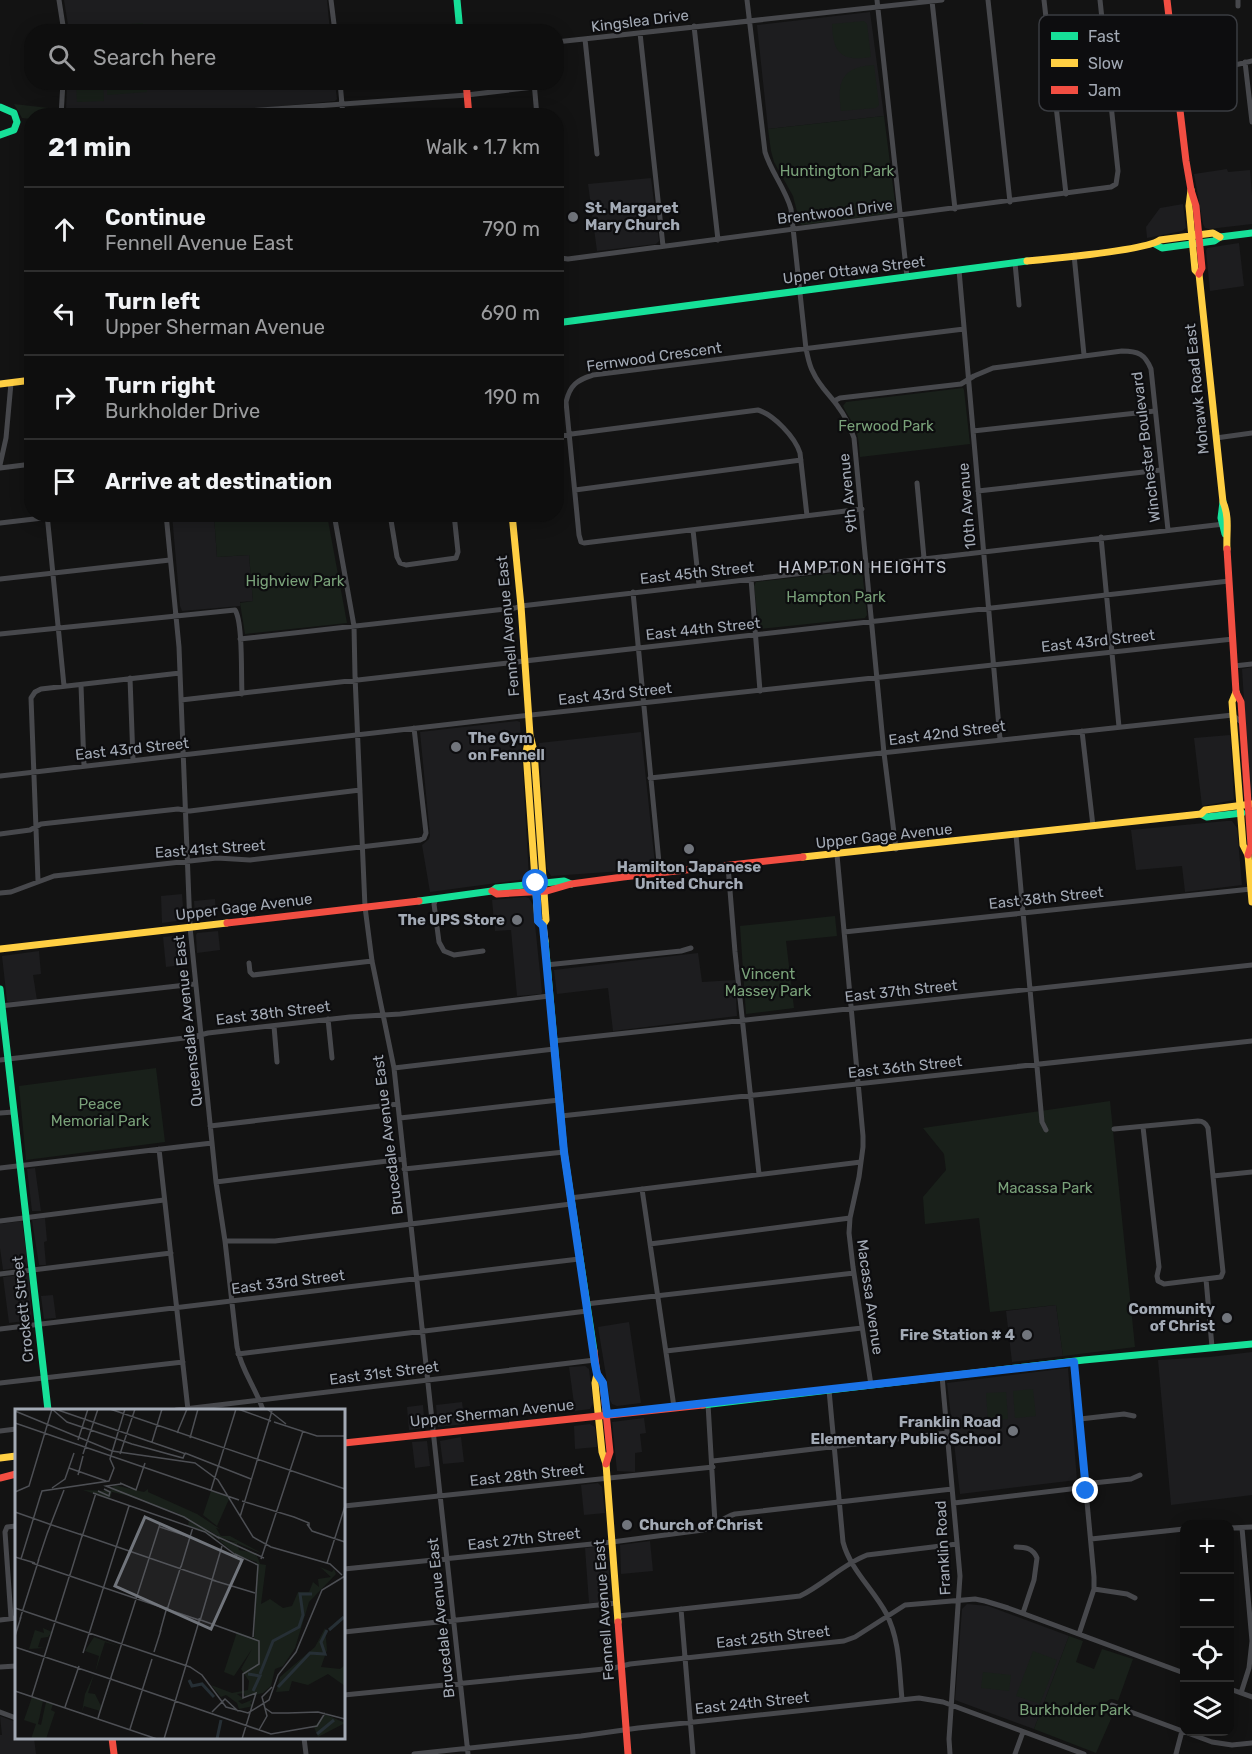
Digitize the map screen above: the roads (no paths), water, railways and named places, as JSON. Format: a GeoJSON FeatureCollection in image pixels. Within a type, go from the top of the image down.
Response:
{"type":"FeatureCollection","features":[{"type":"Feature","properties":{"kind":"main road"},"geometry":{"type":"LineString","coordinates":[[457,0],[459,24]]}},
{"type":"Feature","properties":{"kind":"main road","name":"Mohawk Road East"},"geometry":{"type":"LineString","coordinates":[[1167,0],[1169,15]]}},
{"type":"Feature","properties":{"kind":"main road"},"geometry":{"type":"LineString","coordinates":[[467,90],[468,108]]}},
{"type":"Feature","properties":{"kind":"main road"},"geometry":{"type":"LineString","coordinates":[[0,107],[14,113],[17,122],[14,130],[0,135]]}},
{"type":"Feature","properties":{"kind":"main road","name":"Mohawk Road East"},"geometry":{"type":"LineString","coordinates":[[1180,111],[1191,190],[1196,206],[1195,270],[1198,274],[1223,502],[1220,509],[1226,535],[1236,692],[1241,702],[1247,809]]}},
{"type":"Feature","properties":{"kind":"main road","name":"Upper Ottawa Street"},"geometry":{"type":"LineString","coordinates":[[564,322],[1155,244],[1160,240],[1195,235],[1213,233],[1220,237]]}},
{"type":"Feature","properties":{"kind":"main road","name":"Upper Ottawa Street"},"geometry":{"type":"LineString","coordinates":[[1155,244],[1162,248],[1252,233]]}},
{"type":"Feature","properties":{"kind":"main road"},"geometry":{"type":"LineString","coordinates":[[0,384],[24,381]]}},
{"type":"Feature","properties":{"kind":"main road","name":"Fennell Avenue East"},"geometry":{"type":"LineString","coordinates":[[513,522],[530,735],[526,752],[540,887],[546,920],[543,925],[546,965],[564,1152],[597,1374],[595,1383],[602,1452],[606,1464],[628,1754]]}},
{"type":"Feature","properties":{"kind":"main road","name":"Mohawk Road East"},"geometry":{"type":"LineString","coordinates":[[1236,692],[1232,702],[1251,845],[1248,855],[1252,902]]}},
{"type":"Feature","properties":{"kind":"main road","name":"Upper Gage Avenue"},"geometry":{"type":"LineString","coordinates":[[0,949],[492,891],[497,894],[564,881],[571,884],[1201,814],[1205,810],[1247,809]]}},
{"type":"Feature","properties":{"kind":"main road","name":"Crockett Street"},"geometry":{"type":"LineString","coordinates":[[0,989],[4,1060],[14,1112],[48,1409]]}},
{"type":"Feature","properties":{"kind":"main road","name":"Upper Sherman Avenue"},"geometry":{"type":"LineString","coordinates":[[345,1443],[1252,1344]]}},
{"type":"Feature","properties":{"kind":"main road","name":"Fennell Avenue East"},"geometry":{"type":"LineString","coordinates":[[597,1374],[603,1383],[607,1414],[610,1452],[606,1464]]}},
{"type":"Feature","properties":{"kind":"main road"},"geometry":{"type":"LineString","coordinates":[[0,1458],[15,1456]]}},
{"type":"Feature","properties":{"kind":"main road"},"geometry":{"type":"LineString","coordinates":[[0,1478],[15,1476]]}},
{"type":"Feature","properties":{"kind":"main road"},"geometry":{"type":"LineString","coordinates":[[112,1739],[114,1754]]}},
{"type":"Feature","properties":{"kind":"street"},"geometry":{"type":"LineString","coordinates":[[59,0],[63,24]]}},
{"type":"Feature","properties":{"kind":"street"},"geometry":{"type":"LineString","coordinates":[[331,0],[334,24]]}},
{"type":"Feature","properties":{"kind":"street","name":"9th Avenue"},"geometry":{"type":"LineString","coordinates":[[747,0],[765,152],[772,172],[789,202],[794,230],[806,349],[813,373],[849,423],[854,438],[884,753],[896,849]]}},
{"type":"Feature","properties":{"kind":"street","name":"Kingslea Drive"},"geometry":{"type":"LineString","coordinates":[[564,41],[750,21],[877,3],[942,0]]}},
{"type":"Feature","properties":{"kind":"street"},"geometry":{"type":"LineString","coordinates":[[988,0],[1010,202]]}},
{"type":"Feature","properties":{"kind":"street"},"geometry":{"type":"LineString","coordinates":[[1044,0],[1046,15]]}},
{"type":"Feature","properties":{"kind":"street"},"geometry":{"type":"LineString","coordinates":[[1100,0],[1102,15]]}},
{"type":"Feature","properties":{"kind":"street"},"geometry":{"type":"LineString","coordinates":[[932,1],[955,209]]}},
{"type":"Feature","properties":{"kind":"street"},"geometry":{"type":"LineString","coordinates":[[877,3],[907,277]]}},
{"type":"Feature","properties":{"kind":"street"},"geometry":{"type":"LineString","coordinates":[[694,26],[718,240]]}},
{"type":"Feature","properties":{"kind":"street"},"geometry":{"type":"LineString","coordinates":[[640,33],[663,246]]}},
{"type":"Feature","properties":{"kind":"street"},"geometry":{"type":"LineString","coordinates":[[585,39],[597,154]]}},
{"type":"Feature","properties":{"kind":"street"},"geometry":{"type":"LineString","coordinates":[[1249,62],[1252,122]]}},
{"type":"Feature","properties":{"kind":"street"},"geometry":{"type":"LineString","coordinates":[[61,108],[63,90]]}},
{"type":"Feature","properties":{"kind":"street"},"geometry":{"type":"LineString","coordinates":[[341,90],[342,108]]}},
{"type":"Feature","properties":{"kind":"street"},"geometry":{"type":"LineString","coordinates":[[312,108],[497,90]]}},
{"type":"Feature","properties":{"kind":"street"},"geometry":{"type":"LineString","coordinates":[[534,90],[536,108]]}},
{"type":"Feature","properties":{"kind":"street"},"geometry":{"type":"LineString","coordinates":[[1057,111],[1066,194]]}},
{"type":"Feature","properties":{"kind":"street","name":"Brentwood Drive"},"geometry":{"type":"LineString","coordinates":[[564,258],[1108,188],[1116,184],[1119,171],[1112,111]]}},
{"type":"Feature","properties":{"kind":"street"},"geometry":{"type":"LineString","coordinates":[[1074,255],[1084,356]]}},
{"type":"Feature","properties":{"kind":"street"},"geometry":{"type":"LineString","coordinates":[[1015,263],[1019,305]]}},
{"type":"Feature","properties":{"kind":"street","name":"10th Avenue"},"geometry":{"type":"LineString","coordinates":[[959,270],[1000,739]]}},
{"type":"Feature","properties":{"kind":"street","name":"Fernwood Crescent"},"geometry":{"type":"LineString","coordinates":[[862,509],[581,542],[566,402],[568,393],[579,380],[584,378],[964,329]]}},
{"type":"Feature","properties":{"kind":"street","name":"Winchester Boulevard"},"geometry":{"type":"LineString","coordinates":[[834,401],[840,398],[961,384],[993,368],[1122,351],[1143,355],[1151,369],[1168,530]]}},
{"type":"Feature","properties":{"kind":"street"},"geometry":{"type":"LineString","coordinates":[[11,383],[6,438],[0,466],[24,464]]}},
{"type":"Feature","properties":{"kind":"street"},"geometry":{"type":"LineString","coordinates":[[564,435],[758,410],[773,418],[798,446],[807,516]]}},
{"type":"Feature","properties":{"kind":"street"},"geometry":{"type":"LineString","coordinates":[[973,432],[1155,411]]}},
{"type":"Feature","properties":{"kind":"street"},"geometry":{"type":"LineString","coordinates":[[1216,438],[1252,433]]}},
{"type":"Feature","properties":{"kind":"street"},"geometry":{"type":"LineString","coordinates":[[575,490],[801,460]]}},
{"type":"Feature","properties":{"kind":"street"},"geometry":{"type":"LineString","coordinates":[[978,491],[1161,470]]}},
{"type":"Feature","properties":{"kind":"street"},"geometry":{"type":"LineString","coordinates":[[917,483],[924,558]]}},
{"type":"Feature","properties":{"kind":"street"},"geometry":{"type":"LineString","coordinates":[[0,523],[24,520]]}},
{"type":"Feature","properties":{"kind":"street"},"geometry":{"type":"LineString","coordinates":[[49,522],[64,686]]}},
{"type":"Feature","properties":{"kind":"street","name":"Queensdale Avenue East"},"geometry":{"type":"LineString","coordinates":[[167,522],[180,673],[190,927],[216,1182],[238,1354],[263,1409]]}},
{"type":"Feature","properties":{"kind":"street","name":"Brucedale Avenue East"},"geometry":{"type":"LineString","coordinates":[[335,522],[354,626],[365,907],[372,961],[394,1068],[468,1751]]}},
{"type":"Feature","properties":{"kind":"street"},"geometry":{"type":"LineString","coordinates":[[391,522],[397,557],[400,563],[406,565],[456,558],[458,552],[455,522]]}},
{"type":"Feature","properties":{"kind":"street","name":"East 45th Street"},"geometry":{"type":"LineString","coordinates":[[240,639],[1225,524]]}},
{"type":"Feature","properties":{"kind":"street"},"geometry":{"type":"LineString","coordinates":[[693,530],[699,585]]}},
{"type":"Feature","properties":{"kind":"street"},"geometry":{"type":"LineString","coordinates":[[1101,537],[1119,727]]}},
{"type":"Feature","properties":{"kind":"street"},"geometry":{"type":"LineString","coordinates":[[0,579],[170,560]]}},
{"type":"Feature","properties":{"kind":"street"},"geometry":{"type":"LineString","coordinates":[[751,579],[760,691]]}},
{"type":"Feature","properties":{"kind":"street","name":"East 44th Street"},"geometry":{"type":"LineString","coordinates":[[181,700],[1229,581]]}},
{"type":"Feature","properties":{"kind":"street"},"geometry":{"type":"LineString","coordinates":[[633,592],[660,873]]}},
{"type":"Feature","properties":{"kind":"street"},"geometry":{"type":"LineString","coordinates":[[0,634],[234,610],[237,614],[240,639],[242,694]]}},
{"type":"Feature","properties":{"kind":"street","name":"East 43rd Street"},"geometry":{"type":"LineString","coordinates":[[0,776],[414,728],[1233,639]]}},
{"type":"Feature","properties":{"kind":"street"},"geometry":{"type":"LineString","coordinates":[[1234,666],[1252,664]]}},
{"type":"Feature","properties":{"kind":"street"},"geometry":{"type":"LineString","coordinates":[[38,881],[32,698],[35,692],[41,689],[180,673]]}},
{"type":"Feature","properties":{"kind":"street"},"geometry":{"type":"LineString","coordinates":[[130,678],[133,760]]}},
{"type":"Feature","properties":{"kind":"street"},"geometry":{"type":"LineString","coordinates":[[81,685],[84,766]]}},
{"type":"Feature","properties":{"kind":"street"},"geometry":{"type":"LineString","coordinates":[[1233,715],[1242,724]]}},
{"type":"Feature","properties":{"kind":"street","name":"East 42nd Street"},"geometry":{"type":"LineString","coordinates":[[650,777],[1233,715]]}},
{"type":"Feature","properties":{"kind":"street","name":"East 41st Street"},"geometry":{"type":"LineString","coordinates":[[0,893],[11,892],[54,876],[217,858],[250,860],[420,840],[426,833],[414,728]]}},
{"type":"Feature","properties":{"kind":"street"},"geometry":{"type":"LineString","coordinates":[[1082,731],[1093,826]]}},
{"type":"Feature","properties":{"kind":"street"},"geometry":{"type":"LineString","coordinates":[[0,834],[30,830],[41,824],[178,809],[190,811],[360,790]]}},
{"type":"Feature","properties":{"kind":"street"},"geometry":{"type":"LineString","coordinates":[[1016,835],[1036,1064],[1042,1122],[1046,1130]]}},
{"type":"Feature","properties":{"kind":"street","name":"Macassa Avenue"},"geometry":{"type":"LineString","coordinates":[[837,855],[863,1136],[849,1233],[871,1385]]}},
{"type":"Feature","properties":{"kind":"street"},"geometry":{"type":"LineString","coordinates":[[728,866],[759,1174]]}},
{"type":"Feature","properties":{"kind":"street","name":"East 38th Street"},"geometry":{"type":"LineString","coordinates":[[844,932],[1251,889]]}},
{"type":"Feature","properties":{"kind":"street"},"geometry":{"type":"LineString","coordinates":[[436,898],[434,904],[439,941],[443,951],[451,955],[483,951]]}},
{"type":"Feature","properties":{"kind":"street"},"geometry":{"type":"LineString","coordinates":[[546,965],[681,951],[691,948]]}},
{"type":"Feature","properties":{"kind":"street"},"geometry":{"type":"LineString","coordinates":[[249,963],[250,972],[253,975],[372,961]]}},
{"type":"Feature","properties":{"kind":"street","name":"East 37th Street"},"geometry":{"type":"LineString","coordinates":[[394,1068],[742,1021],[1252,965]]}},
{"type":"Feature","properties":{"kind":"street"},"geometry":{"type":"LineString","coordinates":[[1,1006],[195,984]]}},
{"type":"Feature","properties":{"kind":"street","name":"East 38th Street"},"geometry":{"type":"LineString","coordinates":[[4,1060],[328,1019],[549,996]]}},
{"type":"Feature","properties":{"kind":"street"},"geometry":{"type":"LineString","coordinates":[[328,1019],[332,1058]]}},
{"type":"Feature","properties":{"kind":"street"},"geometry":{"type":"LineString","coordinates":[[274,1026],[277,1062]]}},
{"type":"Feature","properties":{"kind":"street","name":"East 36th Street"},"geometry":{"type":"LineString","coordinates":[[561,1116],[1252,1041]]}},
{"type":"Feature","properties":{"kind":"street"},"geometry":{"type":"LineString","coordinates":[[400,1118],[559,1100]]}},
{"type":"Feature","properties":{"kind":"street"},"geometry":{"type":"LineString","coordinates":[[210,1126],[398,1104]]}},
{"type":"Feature","properties":{"kind":"street"},"geometry":{"type":"LineString","coordinates":[[0,1113],[14,1112]]}},
{"type":"Feature","properties":{"kind":"street"},"geometry":{"type":"LineString","coordinates":[[1114,1129],[1202,1121],[1208,1128],[1223,1272],[1221,1277],[1164,1284],[1158,1281],[1159,1267],[1143,1127]]}},
{"type":"Feature","properties":{"kind":"street"},"geometry":{"type":"LineString","coordinates":[[0,1168],[212,1143]]}},
{"type":"Feature","properties":{"kind":"street"},"geometry":{"type":"LineString","coordinates":[[159,1149],[188,1409]]}},
{"type":"Feature","properties":{"kind":"street"},"geometry":{"type":"LineString","coordinates":[[404,1169],[564,1152]]}},
{"type":"Feature","properties":{"kind":"street"},"geometry":{"type":"LineString","coordinates":[[216,1182],[404,1159]]}},
{"type":"Feature","properties":{"kind":"street"},"geometry":{"type":"LineString","coordinates":[[225,1241],[275,1241],[861,1162]]}},
{"type":"Feature","properties":{"kind":"street"},"geometry":{"type":"LineString","coordinates":[[1213,1176],[1252,1172]]}},
{"type":"Feature","properties":{"kind":"street"},"geometry":{"type":"LineString","coordinates":[[642,1190],[674,1407]]}},
{"type":"Feature","properties":{"kind":"street"},"geometry":{"type":"LineString","coordinates":[[0,1221],[164,1200]]}},
{"type":"Feature","properties":{"kind":"street"},"geometry":{"type":"LineString","coordinates":[[650,1244],[850,1218]]}},
{"type":"Feature","properties":{"kind":"street"},"geometry":{"type":"LineString","coordinates":[[0,1274],[171,1253]]}},
{"type":"Feature","properties":{"kind":"street","name":"East 33rd Street"},"geometry":{"type":"LineString","coordinates":[[0,1329],[579,1259]]}},
{"type":"Feature","properties":{"kind":"street"},"geometry":{"type":"LineString","coordinates":[[238,1354],[422,1332],[658,1296],[854,1272]]}},
{"type":"Feature","properties":{"kind":"street"},"geometry":{"type":"LineString","coordinates":[[1206,1279],[1212,1347]]}},
{"type":"Feature","properties":{"kind":"street"},"geometry":{"type":"LineString","coordinates":[[666,1352],[862,1328]]}},
{"type":"Feature","properties":{"kind":"street","name":"East 31st Street"},"geometry":{"type":"LineString","coordinates":[[195,1409],[595,1360]]}},
{"type":"Feature","properties":{"kind":"street"},"geometry":{"type":"LineString","coordinates":[[0,1383],[183,1362]]}},
{"type":"Feature","properties":{"kind":"street"},"geometry":{"type":"LineString","coordinates":[[1074,1362],[1094,1589],[1079,1634]]}},
{"type":"Feature","properties":{"kind":"street","name":"Franklin Road"},"geometry":{"type":"LineString","coordinates":[[942,1376],[960,1575],[949,1738],[950,1754]]}},
{"type":"Feature","properties":{"kind":"street"},"geometry":{"type":"LineString","coordinates":[[829,1390],[843,1542],[846,1553],[893,1630],[897,1645],[902,1699]]}},
{"type":"Feature","properties":{"kind":"street"},"geometry":{"type":"LineString","coordinates":[[708,1404],[715,1523]]}},
{"type":"Feature","properties":{"kind":"street"},"geometry":{"type":"LineString","coordinates":[[1080,1419],[1124,1413],[1134,1416]]}},
{"type":"Feature","properties":{"kind":"street"},"geometry":{"type":"LineString","coordinates":[[0,1431],[15,1429]]}},
{"type":"Feature","properties":{"kind":"street","name":"East 28th Street"},"geometry":{"type":"LineString","coordinates":[[345,1506],[607,1478],[947,1433]]}},
{"type":"Feature","properties":{"kind":"street"},"geometry":{"type":"LineString","coordinates":[[954,1503],[1086,1486],[1093,1483],[1131,1479],[1140,1475]]}},
{"type":"Feature","properties":{"kind":"street","name":"East 27th Street"},"geometry":{"type":"LineString","coordinates":[[345,1569],[612,1542],[703,1530],[724,1517],[735,1514],[952,1489]]}},
{"type":"Feature","properties":{"kind":"street"},"geometry":{"type":"LineString","coordinates":[[0,1620],[14,1618],[5,1532],[7,1527],[15,1526]]}},
{"type":"Feature","properties":{"kind":"street"},"geometry":{"type":"LineString","coordinates":[[1234,1528],[1252,1527]]}},
{"type":"Feature","properties":{"kind":"street"},"geometry":{"type":"LineString","coordinates":[[1241,1693],[1249,1668],[1252,1641],[1242,1528]]}},
{"type":"Feature","properties":{"kind":"street"},"geometry":{"type":"LineString","coordinates":[[1091,1539],[1180,1530]]}},
{"type":"Feature","properties":{"kind":"street"},"geometry":{"type":"LineString","coordinates":[[618,1616],[800,1596],[870,1554],[957,1544]]}},
{"type":"Feature","properties":{"kind":"street"},"geometry":{"type":"LineString","coordinates":[[1016,1547],[1024,1547],[1033,1551],[1037,1558],[1034,1580],[1023,1613]]}},
{"type":"Feature","properties":{"kind":"street"},"geometry":{"type":"LineString","coordinates":[[1094,1589],[1127,1594],[1135,1598]]}},
{"type":"Feature","properties":{"kind":"street","name":"East 25th Street"},"geometry":{"type":"LineString","coordinates":[[345,1695],[614,1668],[622,1665],[844,1641],[855,1637],[909,1604],[985,1600],[1180,1671]]}},
{"type":"Feature","properties":{"kind":"street"},"geometry":{"type":"LineString","coordinates":[[345,1632],[617,1604]]}},
{"type":"Feature","properties":{"kind":"street"},"geometry":{"type":"LineString","coordinates":[[681,1609],[693,1754]]}},
{"type":"Feature","properties":{"kind":"street"},"geometry":{"type":"LineString","coordinates":[[0,1667],[15,1666]]}},
{"type":"Feature","properties":{"kind":"street"},"geometry":{"type":"LineString","coordinates":[[1234,1690],[1252,1697]]}},
{"type":"Feature","properties":{"kind":"street","name":"East 24th Street"},"geometry":{"type":"LineString","coordinates":[[414,1754],[468,1751],[690,1722],[926,1698],[951,1705],[1083,1754]]}},
{"type":"Feature","properties":{"kind":"street"},"geometry":{"type":"LineString","coordinates":[[1112,1705],[1180,1730]]}},
{"type":"Feature","properties":{"kind":"street"},"geometry":{"type":"LineString","coordinates":[[0,1712],[15,1718]]}},
{"type":"Feature","properties":{"kind":"street"},"geometry":{"type":"LineString","coordinates":[[1015,1754],[1023,1732]]}},
{"type":"Feature","properties":{"kind":"street"},"geometry":{"type":"LineString","coordinates":[[1176,1754],[1181,1736]]}},
{"type":"Feature","properties":{"kind":"street"},"geometry":{"type":"LineString","coordinates":[[1197,1736],[1221,1744],[1252,1743]]}},
{"type":"Feature","properties":{"kind":"street"},"geometry":{"type":"LineString","coordinates":[[304,1739],[306,1754]]}},
{"type":"Feature","properties":{"kind":"place","name":"St. Margaret Mary Church"},"geometry":{"type":"Point","coordinates":[573,217]}},
{"type":"Feature","properties":{"kind":"place","name":"The Gym on Fennell"},"geometry":{"type":"Point","coordinates":[456,747]}},
{"type":"Feature","properties":{"kind":"place","name":"Hamilton Japanese United Church"},"geometry":{"type":"Point","coordinates":[689,849]}},
{"type":"Feature","properties":{"kind":"place","name":"The UPS Store"},"geometry":{"type":"Point","coordinates":[517,920]}},
{"type":"Feature","properties":{"kind":"place","name":"Community of Christ"},"geometry":{"type":"Point","coordinates":[1227,1318]}},
{"type":"Feature","properties":{"kind":"place","name":"Fire Station # 4"},"geometry":{"type":"Point","coordinates":[1027,1335]}},
{"type":"Feature","properties":{"kind":"place","name":"Franklin Road Elementary Public School"},"geometry":{"type":"Point","coordinates":[1013,1431]}},
{"type":"Feature","properties":{"kind":"place","name":"Church of Christ"},"geometry":{"type":"Point","coordinates":[627,1525]}},
{"type":"Feature","properties":{"kind":"district","name":"HAMPTON HEIGHTS"},"geometry":{"type":"Point","coordinates":[863,567]}},
{"type":"Feature","properties":{"kind":"park label","name":"Huntington Park"},"geometry":{"type":"Point","coordinates":[837,171]}},
{"type":"Feature","properties":{"kind":"park label","name":"Ferwood Park"},"geometry":{"type":"Point","coordinates":[886,426]}},
{"type":"Feature","properties":{"kind":"park label","name":"Highview Park"},"geometry":{"type":"Point","coordinates":[295,581]}},
{"type":"Feature","properties":{"kind":"park label","name":"Hampton Park"},"geometry":{"type":"Point","coordinates":[836,597]}},
{"type":"Feature","properties":{"kind":"park label","name":"Vincent Massey Park"},"geometry":{"type":"Point","coordinates":[768,982]}},
{"type":"Feature","properties":{"kind":"park label","name":"Peace Memorial Park"},"geometry":{"type":"Point","coordinates":[100,1112]}},
{"type":"Feature","properties":{"kind":"park label","name":"Macassa Park"},"geometry":{"type":"Point","coordinates":[1045,1188]}},
{"type":"Feature","properties":{"kind":"park label","name":"Burkholder Park"},"geometry":{"type":"Point","coordinates":[1075,1710]}}]}
